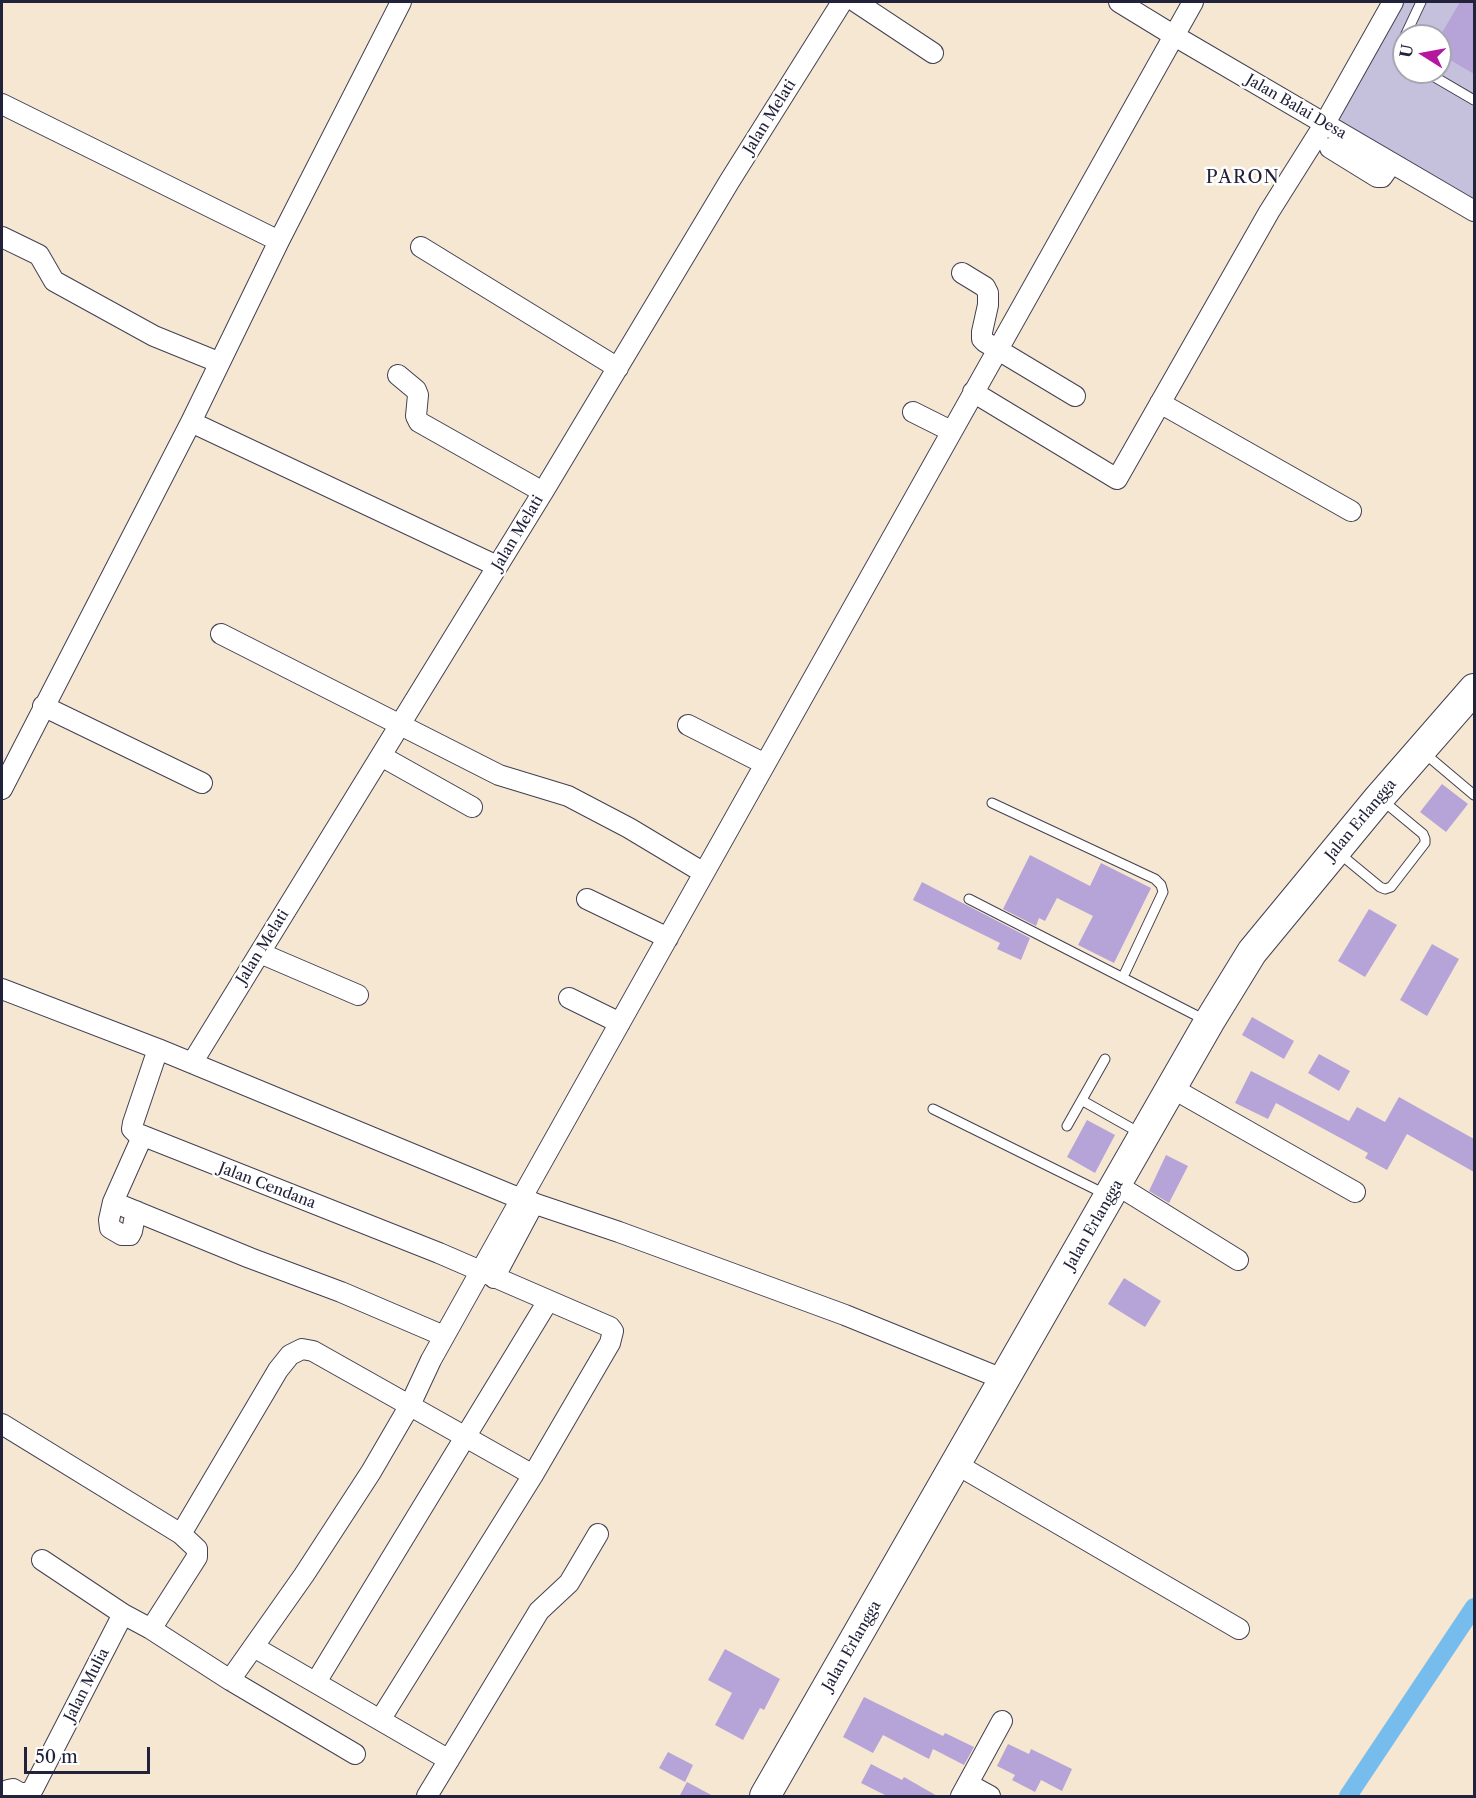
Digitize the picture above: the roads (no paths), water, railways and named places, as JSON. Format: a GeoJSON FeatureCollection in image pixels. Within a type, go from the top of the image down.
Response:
{"type":"FeatureCollection","features":[{"type":"Feature","properties":{"kind":"main road","name":"Jalan Erlangga"},"geometry":{"type":"LineString","coordinates":[[765,1797],[1209,1022],[1252,952],[1335,850],[1474,688]]}},
{"type":"Feature","properties":{"kind":"street"},"geometry":{"type":"LineString","coordinates":[[2,789],[191,422],[218,362],[401,2]]}},
{"type":"Feature","properties":{"kind":"street","name":"Jalan Melati"},"geometry":{"type":"LineString","coordinates":[[192,1063],[543,492],[729,182],[842,2]]}},
{"type":"Feature","properties":{"kind":"street"},"geometry":{"type":"LineString","coordinates":[[856,2],[933,53]]}},
{"type":"Feature","properties":{"kind":"street","name":"Jalan Balai Desa"},"geometry":{"type":"LineString","coordinates":[[1119,2],[1474,211]]}},
{"type":"Feature","properties":{"kind":"street"},"geometry":{"type":"LineString","coordinates":[[230,1680],[304,1575],[371,1472],[410,1404],[444,1336],[487,1275],[620,1023],[1193,2]]}},
{"type":"Feature","properties":{"kind":"street"},"geometry":{"type":"LineString","coordinates":[[973,392],[1117,479],[1269,212],[1324,123],[1393,2]]}},
{"type":"Feature","properties":{"kind":"street"},"geometry":{"type":"LineString","coordinates":[[2,104],[279,241]]}},
{"type":"Feature","properties":{"kind":"street"},"geometry":{"type":"LineString","coordinates":[[1330,148],[1377,177],[1382,177],[1392,162]]}},
{"type":"Feature","properties":{"kind":"street"},"geometry":{"type":"LineString","coordinates":[[2,237],[39,255],[54,281],[154,336],[218,362]]}},
{"type":"Feature","properties":{"kind":"street"},"geometry":{"type":"LineString","coordinates":[[421,247],[618,368]]}},
{"type":"Feature","properties":{"kind":"street"},"geometry":{"type":"LineString","coordinates":[[962,273],[985,287],[988,293],[982,339],[1075,396]]}},
{"type":"Feature","properties":{"kind":"street"},"geometry":{"type":"LineString","coordinates":[[398,375],[416,390],[418,395],[416,416],[420,422],[543,492]]}},
{"type":"Feature","properties":{"kind":"street"},"geometry":{"type":"LineString","coordinates":[[1160,403],[1351,512]]}},
{"type":"Feature","properties":{"kind":"street"},"geometry":{"type":"LineString","coordinates":[[914,412],[951,431]]}},
{"type":"Feature","properties":{"kind":"street"},"geometry":{"type":"LineString","coordinates":[[191,422],[497,566]]}},
{"type":"Feature","properties":{"kind":"street"},"geometry":{"type":"LineString","coordinates":[[222,634],[499,775],[568,796],[629,828],[704,873]]}},
{"type":"Feature","properties":{"kind":"street"},"geometry":{"type":"LineString","coordinates":[[43,706],[202,783]]}},
{"type":"Feature","properties":{"kind":"street"},"geometry":{"type":"LineString","coordinates":[[688,725],[765,764]]}},
{"type":"Feature","properties":{"kind":"street"},"geometry":{"type":"LineString","coordinates":[[381,756],[472,807]]}},
{"type":"Feature","properties":{"kind":"street"},"geometry":{"type":"LineString","coordinates":[[587,900],[668,938]]}},
{"type":"Feature","properties":{"kind":"street"},"geometry":{"type":"LineString","coordinates":[[260,953],[358,995]]}},
{"type":"Feature","properties":{"kind":"street"},"geometry":{"type":"LineString","coordinates":[[2,989],[158,1049],[528,1201],[834,1311],[1005,1380]]}},
{"type":"Feature","properties":{"kind":"street"},"geometry":{"type":"LineString","coordinates":[[569,998],[620,1023]]}},
{"type":"Feature","properties":{"kind":"street"},"geometry":{"type":"LineString","coordinates":[[136,1211],[130,1234],[122,1235],[110,1228],[108,1224],[113,1202],[142,1137],[132,1129],[133,1123],[158,1049]]}},
{"type":"Feature","properties":{"kind":"street"},"geometry":{"type":"LineString","coordinates":[[1173,1088],[1354,1192]]}},
{"type":"Feature","properties":{"kind":"street","name":"Jalan Cendana"},"geometry":{"type":"LineString","coordinates":[[142,1137],[439,1253],[610,1327],[613,1337],[533,1475]]}},
{"type":"Feature","properties":{"kind":"street"},"geometry":{"type":"LineString","coordinates":[[1113,1191],[1238,1260]]}},
{"type":"Feature","properties":{"kind":"street"},"geometry":{"type":"LineString","coordinates":[[113,1202],[341,1292],[444,1336]]}},
{"type":"Feature","properties":{"kind":"street"},"geometry":{"type":"LineString","coordinates":[[316,1682],[548,1301]]}},
{"type":"Feature","properties":{"kind":"street"},"geometry":{"type":"LineString","coordinates":[[181,1534],[278,1370],[290,1355],[302,1350],[313,1351],[410,1404],[465,1439],[533,1475],[380,1720]]}},
{"type":"Feature","properties":{"kind":"street"},"geometry":{"type":"LineString","coordinates":[[2,1424],[181,1534],[197,1549],[197,1557],[151,1629]]}},
{"type":"Feature","properties":{"kind":"street"},"geometry":{"type":"LineString","coordinates":[[956,1464],[1239,1629]]}},
{"type":"Feature","properties":{"kind":"street"},"geometry":{"type":"LineString","coordinates":[[427,1797],[539,1611],[569,1583],[598,1534]]}},
{"type":"Feature","properties":{"kind":"street"},"geometry":{"type":"LineString","coordinates":[[42,1560],[123,1614],[355,1755]]}},
{"type":"Feature","properties":{"kind":"street","name":"Jalan Mulia"},"geometry":{"type":"LineString","coordinates":[[4,1797],[8,1790],[28,1793],[33,1789],[123,1614]]}},
{"type":"Feature","properties":{"kind":"street"},"geometry":{"type":"LineString","coordinates":[[254,1647],[450,1760]]}},
{"type":"Feature","properties":{"kind":"street"},"geometry":{"type":"LineString","coordinates":[[990,1797],[965,1790],[1002,1720]]}},
{"type":"Feature","properties":{"kind":"lane"},"geometry":{"type":"LineString","coordinates":[[1411,24],[1421,2]]}},
{"type":"Feature","properties":{"kind":"lane"},"geometry":{"type":"LineString","coordinates":[[1447,84],[1474,100]]}},
{"type":"Feature","properties":{"kind":"lane"},"geometry":{"type":"LineString","coordinates":[[1421,750],[1474,795]]}},
{"type":"Feature","properties":{"kind":"lane"},"geometry":{"type":"LineString","coordinates":[[1335,850],[1380,886],[1385,889],[1391,887],[1425,843],[1425,839],[1423,834],[1380,798]]}},
{"type":"Feature","properties":{"kind":"lane"},"geometry":{"type":"LineString","coordinates":[[992,803],[1155,879],[1161,885],[1162,891],[1123,977]]}},
{"type":"Feature","properties":{"kind":"lane"},"geometry":{"type":"LineString","coordinates":[[969,899],[1209,1022]]}},
{"type":"Feature","properties":{"kind":"lane"},"geometry":{"type":"LineString","coordinates":[[1067,1126],[1083,1101],[1104,1059]]}},
{"type":"Feature","properties":{"kind":"lane"},"geometry":{"type":"LineString","coordinates":[[1083,1101],[1145,1136]]}},
{"type":"Feature","properties":{"kind":"lane"},"geometry":{"type":"LineString","coordinates":[[933,1109],[1113,1191]]}},
{"type":"Feature","properties":{"kind":"waterway"},"geometry":{"type":"LineString","coordinates":[[1348,1796],[1474,1607]]}},
{"type":"Feature","properties":{"kind":"district","name":"PARON"},"geometry":{"type":"Point","coordinates":[1243,178]}}]}
